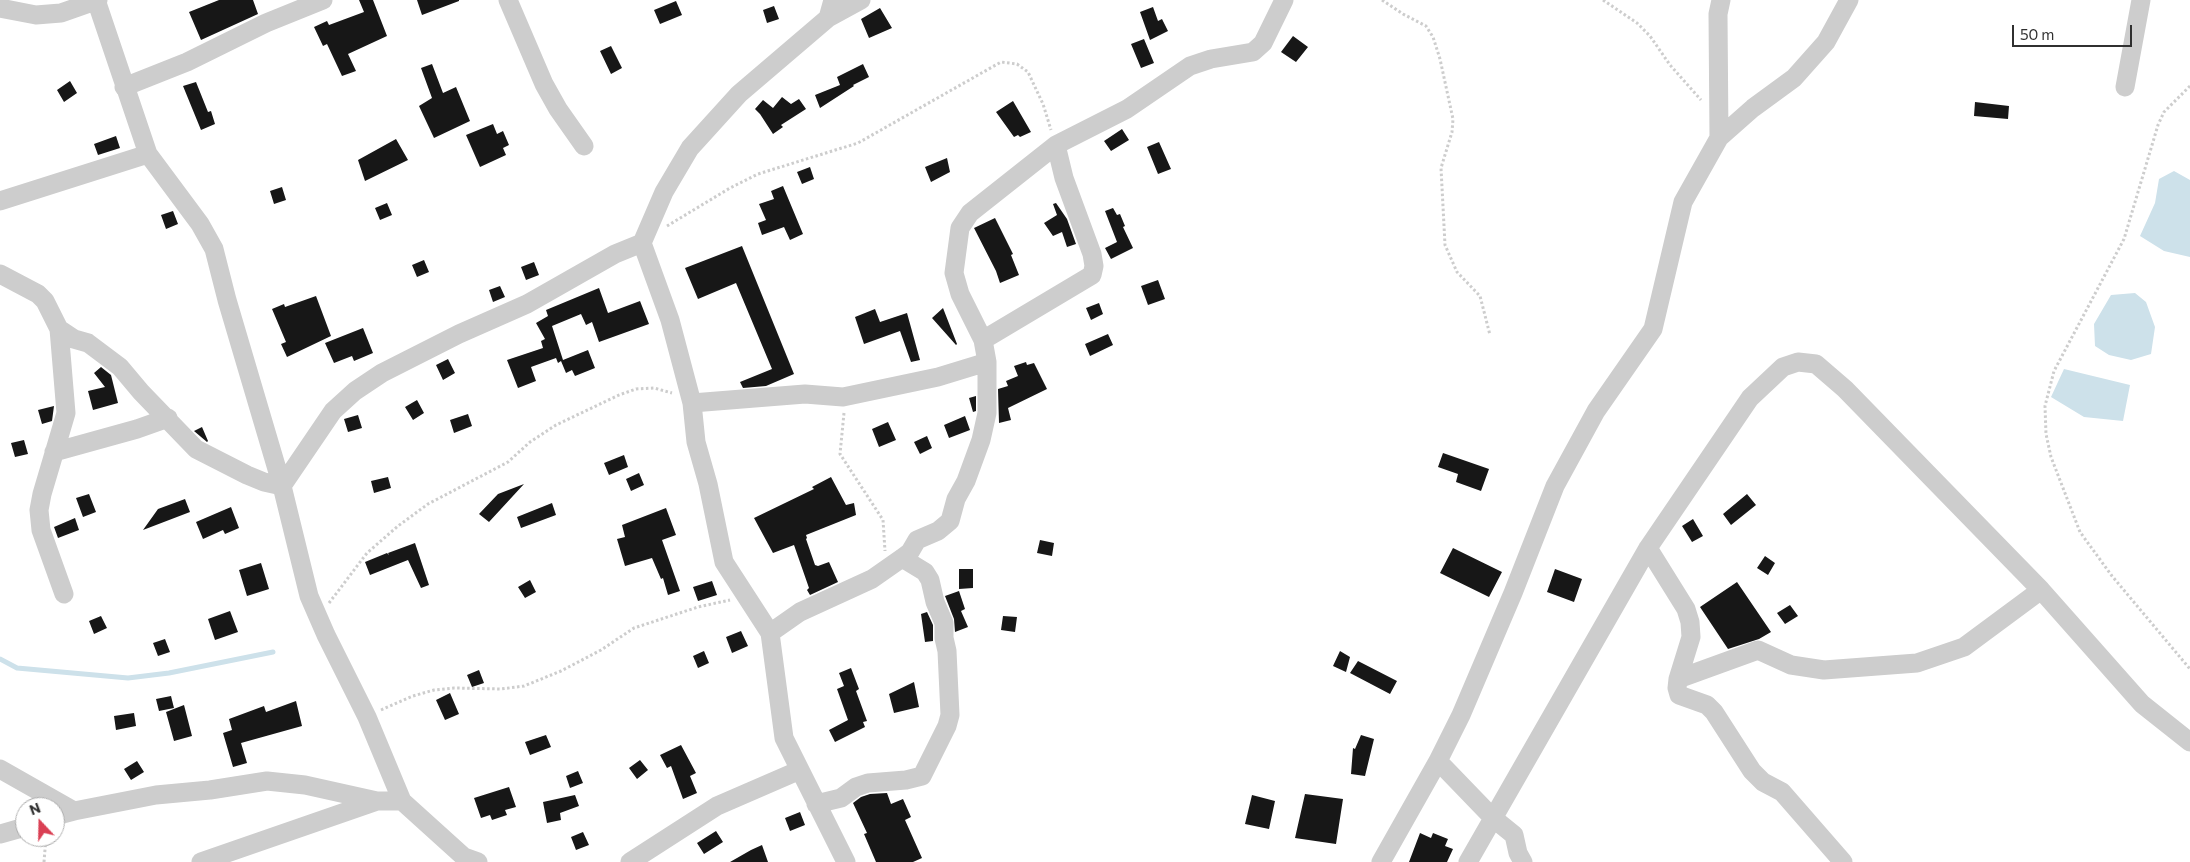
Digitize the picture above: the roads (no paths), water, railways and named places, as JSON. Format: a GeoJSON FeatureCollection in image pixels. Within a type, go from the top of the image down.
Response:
{"type":"FeatureCollection","features":[{"type":"Feature","properties":{"kind":"street"},"geometry":{"type":"LineString","coordinates":[[0,8],[36,15],[61,13],[97,0],[124,87],[148,154],[200,224],[214,249],[227,300],[282,486],[309,596],[318,617],[367,717],[402,802],[469,860]]}},
{"type":"Feature","properties":{"kind":"street"},"geometry":{"type":"LineString","coordinates":[[124,87],[187,62],[266,23],[323,0]]}},
{"type":"Feature","properties":{"kind":"street"},"geometry":{"type":"LineString","coordinates":[[508,0],[544,84],[558,109],[584,146]]}},
{"type":"Feature","properties":{"kind":"street"},"geometry":{"type":"LineString","coordinates":[[846,862],[784,738],[770,633],[724,562],[708,484],[696,442],[691,400],[670,320],[642,243],[664,192],[690,148],[740,94],[831,9],[861,0]]}},
{"type":"Feature","properties":{"kind":"street"},"geometry":{"type":"LineString","coordinates":[[770,633],[800,612],[880,573],[902,558],[917,540],[938,531],[950,521],[956,499],[966,481],[981,440],[987,413],[988,362],[984,340],[960,294],[954,273],[960,228],[970,213],[984,200],[1056,145],[1127,109],[1190,66],[1211,59],[1253,52],[1263,43],[1284,0]]}},
{"type":"Feature","properties":{"kind":"street"},"geometry":{"type":"LineString","coordinates":[[1718,138],[1718,14],[1721,0]]}},
{"type":"Feature","properties":{"kind":"street"},"geometry":{"type":"LineString","coordinates":[[1381,862],[1438,761],[1461,714],[1555,486],[1596,411],[1653,329],[1683,202],[1718,138],[1753,108],[1794,78],[1826,42],[1850,0]]}},
{"type":"Feature","properties":{"kind":"street"},"geometry":{"type":"LineString","coordinates":[[2125,87],[2142,0]]}},
{"type":"Feature","properties":{"kind":"street"},"geometry":{"type":"LineString","coordinates":[[984,340],[1092,275],[1094,266],[1092,254],[1064,178],[1056,145]]}},
{"type":"Feature","properties":{"kind":"street"},"geometry":{"type":"LineString","coordinates":[[0,201],[148,154]]}},
{"type":"Feature","properties":{"kind":"street"},"geometry":{"type":"LineString","coordinates":[[282,486],[333,410],[368,382],[459,334],[527,304],[615,254],[642,243]]}},
{"type":"Feature","properties":{"kind":"street"},"geometry":{"type":"LineString","coordinates":[[0,274],[38,294],[45,301],[59,329],[66,413],[39,510],[41,530],[64,594]]}},
{"type":"Feature","properties":{"kind":"street"},"geometry":{"type":"LineString","coordinates":[[59,329],[74,339],[88,343],[120,368],[196,449],[255,478],[282,486]]}},
{"type":"Feature","properties":{"kind":"street"},"geometry":{"type":"LineString","coordinates":[[691,400],[805,394],[843,397],[938,377],[988,362]]}},
{"type":"Feature","properties":{"kind":"street"},"geometry":{"type":"LineString","coordinates":[[1468,862],[1648,548],[1750,398],[1783,368],[1798,362],[1808,362],[1825,370],[1845,388],[2041,590],[2142,704],[2190,742]]}},
{"type":"Feature","properties":{"kind":"street"},"geometry":{"type":"LineString","coordinates":[[54,452],[137,429],[168,418]]}},
{"type":"Feature","properties":{"kind":"street"},"geometry":{"type":"LineString","coordinates":[[1648,548],[1686,609],[1690,622],[1692,637],[1678,679],[1677,688],[1679,695],[1707,705],[1714,712],[1752,771],[1763,782],[1782,792],[1843,862]]}},
{"type":"Feature","properties":{"kind":"street"},"geometry":{"type":"LineString","coordinates":[[816,804],[841,798],[856,787],[868,783],[906,780],[922,776],[947,726],[950,715],[944,623],[935,602],[930,580],[925,572],[902,558]]}},
{"type":"Feature","properties":{"kind":"street"},"geometry":{"type":"LineString","coordinates":[[1678,679],[1758,650],[1790,665],[1824,670],[1916,663],[1964,647],[2041,590]]}},
{"type":"Feature","properties":{"kind":"street"},"geometry":{"type":"LineString","coordinates":[[1438,761],[1493,818],[1514,835],[1518,853],[1523,862]]}},
{"type":"Feature","properties":{"kind":"street"},"geometry":{"type":"LineString","coordinates":[[0,768],[74,811]]}},
{"type":"Feature","properties":{"kind":"street"},"geometry":{"type":"LineString","coordinates":[[630,862],[717,806],[800,770]]}},
{"type":"Feature","properties":{"kind":"street"},"geometry":{"type":"LineString","coordinates":[[65,813],[156,795],[210,790],[267,781],[305,785],[377,801],[402,802]]}},
{"type":"Feature","properties":{"kind":"street"},"geometry":{"type":"LineString","coordinates":[[201,862],[377,801]]}},
{"type":"Feature","properties":{"kind":"street"},"geometry":{"type":"LineString","coordinates":[[0,834],[15,829]]}},
{"type":"Feature","properties":{"kind":"water"},"geometry":{"type":"Polygon","coordinates":[[[2174,171],[2190,180],[2190,257],[2164,251],[2140,236],[2155,203],[2159,179],[2174,171]]]}},
{"type":"Feature","properties":{"kind":"water"},"geometry":{"type":"Polygon","coordinates":[[[2135,293],[2146,302],[2155,327],[2151,354],[2131,360],[2109,355],[2095,346],[2094,324],[2111,295],[2135,293]]]}},
{"type":"Feature","properties":{"kind":"water"},"geometry":{"type":"Polygon","coordinates":[[[2064,369],[2130,385],[2123,421],[2084,417],[2051,397],[2064,369]]]}},
{"type":"Feature","properties":{"kind":"waterway"},"geometry":{"type":"LineString","coordinates":[[0,659],[17,668],[128,678],[169,673],[273,652]]}}]}
